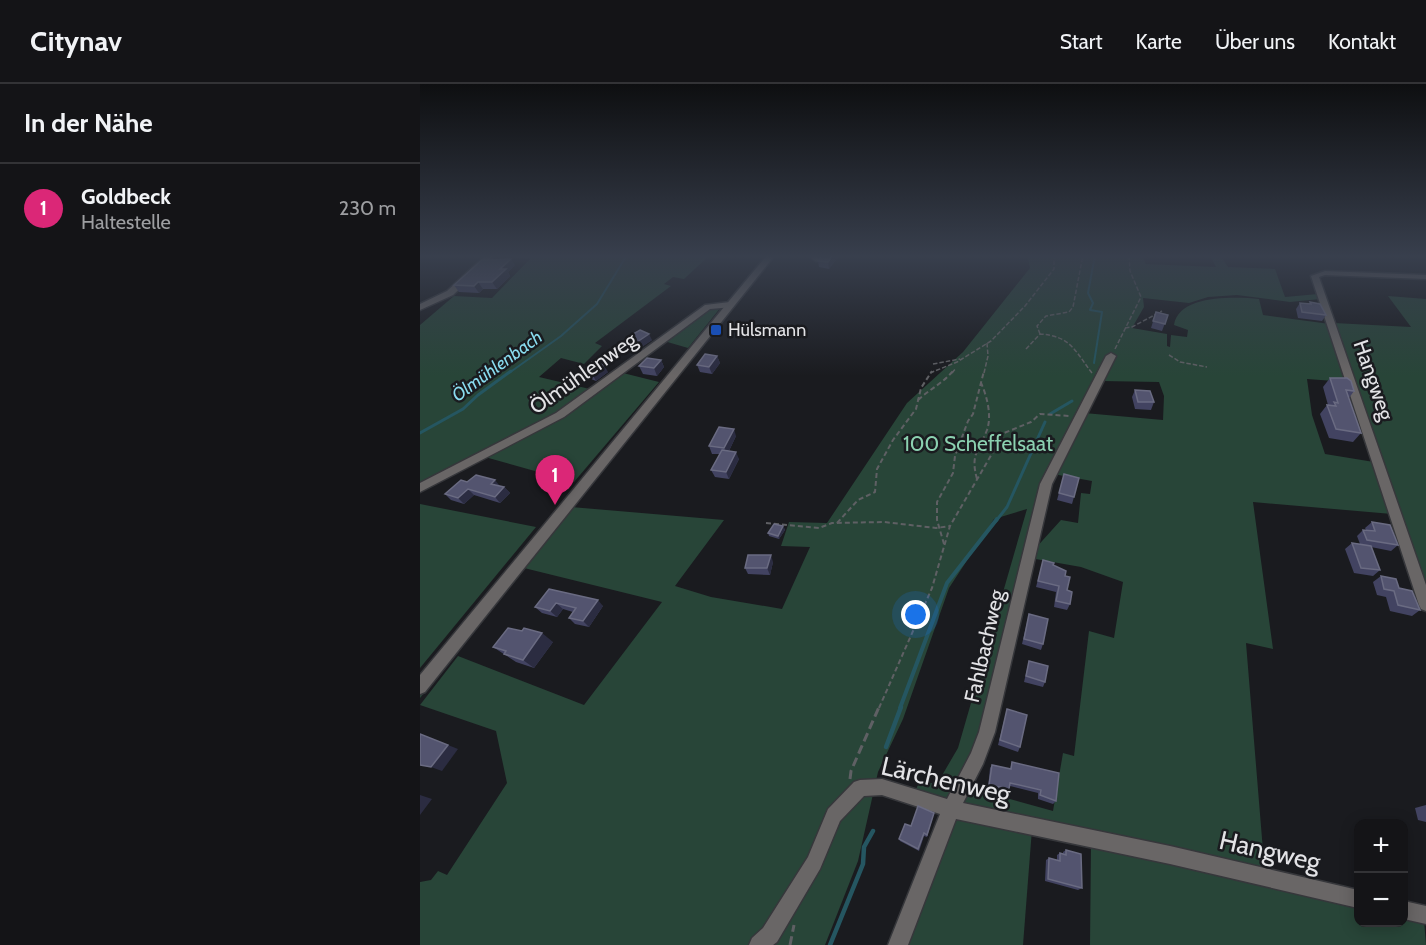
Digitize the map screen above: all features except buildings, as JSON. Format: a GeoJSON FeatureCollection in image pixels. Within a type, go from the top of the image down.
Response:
{"type":"FeatureCollection","features":[{"type":"Feature","properties":{"kind":"street"},"geometry":{"type":"LineString","coordinates":[[420,307],[445,295]]}},
{"type":"Feature","properties":{"kind":"street"},"geometry":{"type":"LineString","coordinates":[[420,687],[738,295]]}},
{"type":"Feature","properties":{"kind":"street","name":"Hangweg"},"geometry":{"type":"LineString","coordinates":[[1321,295],[1426,605]]}},
{"type":"Feature","properties":{"kind":"street","name":"Ölmühlenweg"},"geometry":{"type":"LineString","coordinates":[[420,488],[560,415],[708,307],[730,305]]}},
{"type":"Feature","properties":{"kind":"street","name":"Fahlbachweg"},"geometry":{"type":"LineString","coordinates":[[898,945],[951,809],[977,758],[987,732],[1046,484],[1111,356]]}},
{"type":"Feature","properties":{"kind":"street","name":"Lärchenweg"},"geometry":{"type":"LineString","coordinates":[[759,945],[770,935],[814,863],[834,815],[860,788],[882,787],[951,809],[1170,855]]}},
{"type":"Feature","properties":{"kind":"street","name":"Hangweg"},"geometry":{"type":"LineString","coordinates":[[1170,855],[1354,898]]}},
{"type":"Feature","properties":{"kind":"street"},"geometry":{"type":"LineString","coordinates":[[1408,910],[1426,915]]}},
{"type":"Feature","properties":{"kind":"path"},"geometry":{"type":"LineString","coordinates":[[837,523],[858,500],[874,492],[877,470],[893,440],[916,409],[921,388],[930,372],[963,358],[987,343],[1033,295]]}},
{"type":"Feature","properties":{"kind":"path"},"geometry":{"type":"LineString","coordinates":[[1040,334],[1037,326],[1046,316],[1070,312],[1075,295]]}},
{"type":"Feature","properties":{"kind":"path"},"geometry":{"type":"LineString","coordinates":[[1111,356],[1140,295]]}},
{"type":"Feature","properties":{"kind":"path"},"geometry":{"type":"LineString","coordinates":[[1125,328],[1132,327],[1162,311]]}},
{"type":"Feature","properties":{"kind":"path"},"geometry":{"type":"LineString","coordinates":[[1026,349],[1040,334]]}},
{"type":"Feature","properties":{"kind":"path"},"geometry":{"type":"LineString","coordinates":[[1040,334],[1065,337],[1099,380]]}},
{"type":"Feature","properties":{"kind":"path"},"geometry":{"type":"LineString","coordinates":[[945,545],[939,528],[937,502],[953,473],[955,456],[968,421],[973,414],[988,356],[987,343]]}},
{"type":"Feature","properties":{"kind":"path"},"geometry":{"type":"LineString","coordinates":[[1169,355],[1180,362],[1208,368]]}},
{"type":"Feature","properties":{"kind":"path"},"geometry":{"type":"LineString","coordinates":[[933,364],[963,358]]}},
{"type":"Feature","properties":{"kind":"path"},"geometry":{"type":"LineString","coordinates":[[918,400],[929,390],[944,382],[956,368]]}},
{"type":"Feature","properties":{"kind":"path"},"geometry":{"type":"LineString","coordinates":[[978,479],[972,467],[977,446],[987,430],[987,405],[981,383]]}},
{"type":"Feature","properties":{"kind":"path"},"geometry":{"type":"LineString","coordinates":[[846,803],[851,771],[932,588],[950,526],[1004,433],[1031,422],[1040,414],[1080,416]]}},
{"type":"Feature","properties":{"kind":"path"},"geometry":{"type":"LineString","coordinates":[[766,523],[819,528],[837,523],[884,522],[939,528],[950,526]]}},
{"type":"Feature","properties":{"kind":"green space"},"geometry":{"type":"Polygon","coordinates":[[[495,295],[659,295],[595,343],[602,346],[584,364],[561,358],[539,377],[594,390],[559,414],[420,486],[420,325],[454,296],[492,298],[495,295]]]}},
{"type":"Feature","properties":{"kind":"green space","name":"100 Scheffelsaat"},"geometry":{"type":"Polygon","coordinates":[[[1008,295],[1234,295],[1208,297],[1189,303],[1143,298],[1144,307],[1132,328],[1167,334],[1167,346],[1170,347],[1171,335],[1187,337],[1188,330],[1174,325],[1178,315],[1197,303],[1223,298],[1259,299],[1263,315],[1330,324],[1348,382],[1307,379],[1312,415],[1325,454],[1380,463],[1334,323],[1411,327],[1388,296],[1426,299],[1426,596],[1392,514],[1253,502],[1273,649],[1246,643],[1265,875],[1243,876],[1354,903],[1354,927],[1408,927],[1408,916],[1424,920],[1426,945],[1090,945],[1091,843],[955,806],[966,787],[1053,811],[1063,753],[1074,756],[1089,631],[1114,638],[1123,582],[1081,567],[1030,558],[1033,551],[1061,520],[1078,523],[1081,493],[1090,494],[1092,481],[1053,474],[1084,413],[1163,420],[1164,396],[1159,382],[1101,381],[1044,484],[975,756],[949,805],[914,793],[920,781],[937,784],[958,748],[1027,509],[994,519],[949,588],[903,719],[878,772],[858,861],[825,945],[420,945],[420,882],[431,880],[438,871],[447,875],[507,783],[496,731],[420,705],[458,656],[584,705],[662,602],[524,568],[420,698],[420,694],[571,507],[724,520],[675,586],[711,597],[782,609],[810,547],[781,546],[789,522],[827,523],[907,403],[963,352],[1008,295]]]}},
{"type":"Feature","properties":{"kind":"green space"},"geometry":{"type":"Polygon","coordinates":[[[1238,295],[1285,297],[1318,295],[1320,299],[1290,302],[1238,295]]]}},
{"type":"Feature","properties":{"kind":"green space"},"geometry":{"type":"Polygon","coordinates":[[[713,307],[721,307],[688,348],[664,341],[713,307]]]}},
{"type":"Feature","properties":{"kind":"green space"},"geometry":{"type":"Polygon","coordinates":[[[623,373],[659,382],[574,482],[485,457],[623,373]]]}},
{"type":"Feature","properties":{"kind":"green space"},"geometry":{"type":"Polygon","coordinates":[[[420,504],[536,527],[420,668],[420,504]]]}},
{"type":"Feature","properties":{"kind":"green space"},"geometry":{"type":"Polygon","coordinates":[[[952,812],[1032,829],[1023,945],[903,945],[952,812]]]}},
{"type":"Feature","properties":{"kind":"waterway","name":"Ölmühlenbach"},"geometry":{"type":"LineString","coordinates":[[509,373],[561,336],[597,304],[602,295]]}},
{"type":"Feature","properties":{"kind":"waterway"},"geometry":{"type":"LineString","coordinates":[[1089,295],[1093,303],[1090,310],[1102,312],[1094,363]]}},
{"type":"Feature","properties":{"kind":"waterway","name":"Ölmühlenbach"},"geometry":{"type":"LineString","coordinates":[[420,433],[463,409],[511,371]]}},
{"type":"Feature","properties":{"kind":"waterway"},"geometry":{"type":"LineString","coordinates":[[1050,414],[1072,401]]}},
{"type":"Feature","properties":{"kind":"waterway"},"geometry":{"type":"LineString","coordinates":[[996,521],[1007,507],[1045,422]]}},
{"type":"Feature","properties":{"kind":"waterway"},"geometry":{"type":"LineString","coordinates":[[900,708],[947,583],[997,519]]}},
{"type":"Feature","properties":{"kind":"waterway"},"geometry":{"type":"LineString","coordinates":[[886,747],[901,707]]}},
{"type":"Feature","properties":{"kind":"waterway"},"geometry":{"type":"LineString","coordinates":[[830,945],[863,864],[864,847],[873,831]]}},
{"type":"Feature","properties":{"kind":"place","name":"Hülsmann"},"geometry":{"type":"Point","coordinates":[716,330]}},
{"type":"Feature","properties":{"kind":"place","name":"Goldbeck"},"geometry":{"type":"Point","coordinates":[555,505]}}]}
